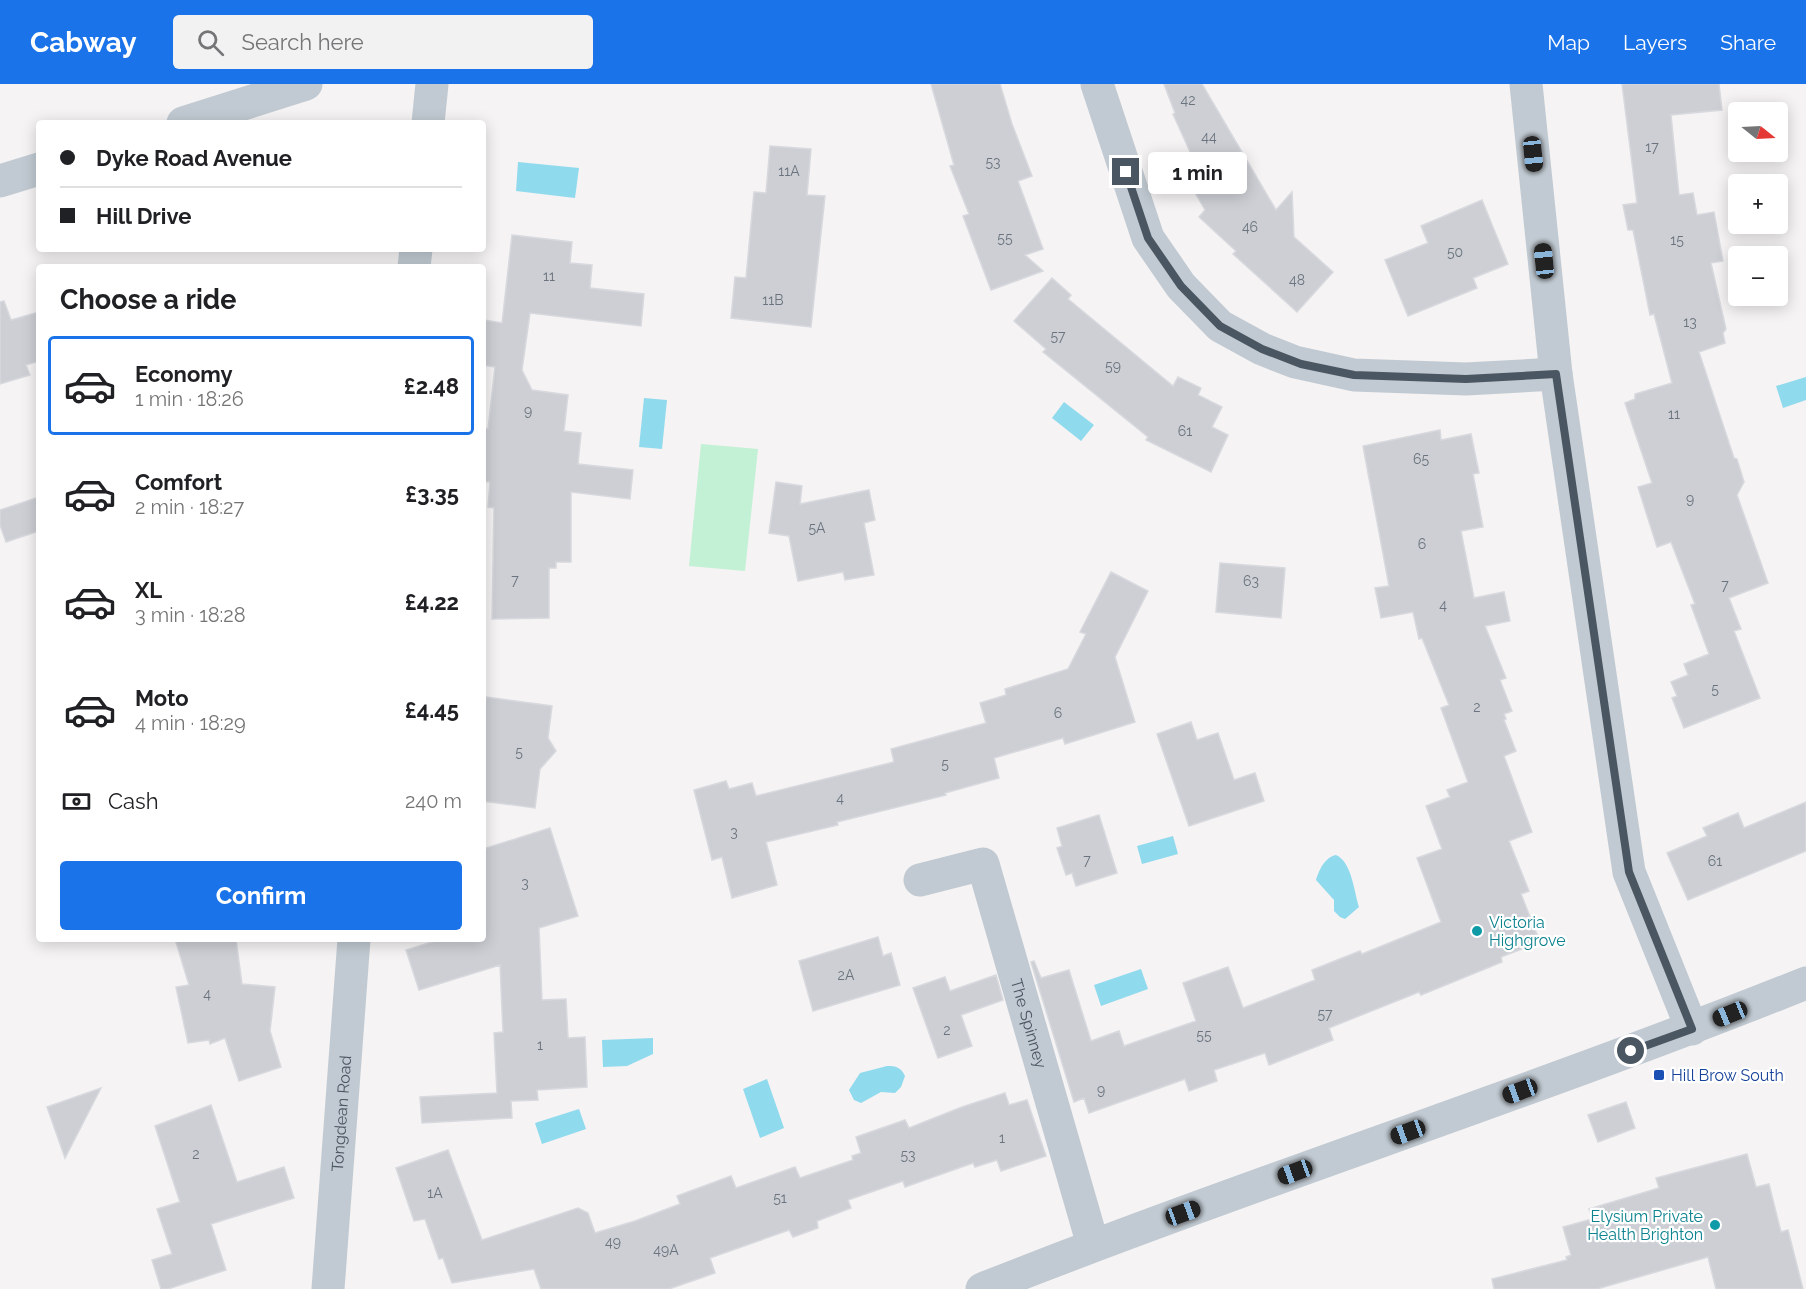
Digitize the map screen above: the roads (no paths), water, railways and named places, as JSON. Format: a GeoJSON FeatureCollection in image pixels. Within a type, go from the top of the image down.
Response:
{"type":"FeatureCollection","features":[{"type":"Feature","properties":{"kind":"street"},"geometry":{"type":"LineString","coordinates":[[192,120],[306,84]]}},
{"type":"Feature","properties":{"kind":"street"},"geometry":{"type":"LineString","coordinates":[[428,120],[432,84]]}},
{"type":"Feature","properties":{"kind":"street"},"geometry":{"type":"LineString","coordinates":[[1097,84],[1148,238],[1181,286],[1220,326],[1262,349],[1294,362],[1354,375],[1466,379],[1556,374]]}},
{"type":"Feature","properties":{"kind":"street"},"geometry":{"type":"LineString","coordinates":[[1526,84],[1556,374],[1629,872],[1692,1029]]}},
{"type":"Feature","properties":{"kind":"street"},"geometry":{"type":"LineString","coordinates":[[0,181],[36,170]]}},
{"type":"Feature","properties":{"kind":"street","name":"The Spinney"},"geometry":{"type":"LineString","coordinates":[[920,880],[982,864],[1092,1245]]}},
{"type":"Feature","properties":{"kind":"street","name":"Tongdean Road"},"geometry":{"type":"LineString","coordinates":[[328,1289],[354,942]]}},
{"type":"Feature","properties":{"kind":"street"},"geometry":{"type":"LineString","coordinates":[[982,1289],[1092,1245],[1692,1029],[1806,983]]}},
{"type":"Feature","properties":{"kind":"water"},"geometry":{"type":"Polygon","coordinates":[[[518,162],[579,168],[575,198],[516,191],[518,162]]]}},
{"type":"Feature","properties":{"kind":"water"},"geometry":{"type":"Polygon","coordinates":[[[1806,377],[1806,400],[1783,408],[1776,386],[1806,377]]]}},
{"type":"Feature","properties":{"kind":"water"},"geometry":{"type":"Polygon","coordinates":[[[644,398],[667,400],[662,449],[639,447],[644,398]]]}},
{"type":"Feature","properties":{"kind":"water"},"geometry":{"type":"Polygon","coordinates":[[[1064,402],[1094,425],[1081,441],[1052,418],[1064,402]]]}},
{"type":"Feature","properties":{"kind":"water"},"geometry":{"type":"Polygon","coordinates":[[[1173,836],[1178,854],[1142,864],[1137,846],[1173,836]]]}},
{"type":"Feature","properties":{"kind":"water"},"geometry":{"type":"Polygon","coordinates":[[[1336,855],[1346,864],[1359,907],[1345,919],[1334,911],[1334,900],[1316,880],[1326,861],[1336,855]]]}},
{"type":"Feature","properties":{"kind":"water"},"geometry":{"type":"Polygon","coordinates":[[[1141,969],[1148,989],[1101,1006],[1094,985],[1141,969]]]}},
{"type":"Feature","properties":{"kind":"water"},"geometry":{"type":"Polygon","coordinates":[[[653,1038],[653,1054],[627,1066],[603,1067],[602,1040],[653,1038]]]}},
{"type":"Feature","properties":{"kind":"water"},"geometry":{"type":"Polygon","coordinates":[[[893,1066],[902,1071],[905,1076],[901,1087],[895,1093],[881,1092],[861,1103],[854,1100],[849,1090],[860,1073],[893,1066]]]}},
{"type":"Feature","properties":{"kind":"water"},"geometry":{"type":"Polygon","coordinates":[[[767,1079],[784,1128],[760,1138],[743,1089],[767,1079]]]}},
{"type":"Feature","properties":{"kind":"water"},"geometry":{"type":"Polygon","coordinates":[[[579,1109],[586,1129],[542,1144],[535,1123],[579,1109]]]}},
{"type":"Feature","properties":{"kind":"place","name":"Victoria Highgrove"},"geometry":{"type":"Point","coordinates":[1477,931]}},
{"type":"Feature","properties":{"kind":"place","name":"Hill Brow South"},"geometry":{"type":"Point","coordinates":[1659,1075]}},
{"type":"Feature","properties":{"kind":"place","name":"Elysium Private Health Brighton"},"geometry":{"type":"Point","coordinates":[1715,1225]}}]}
